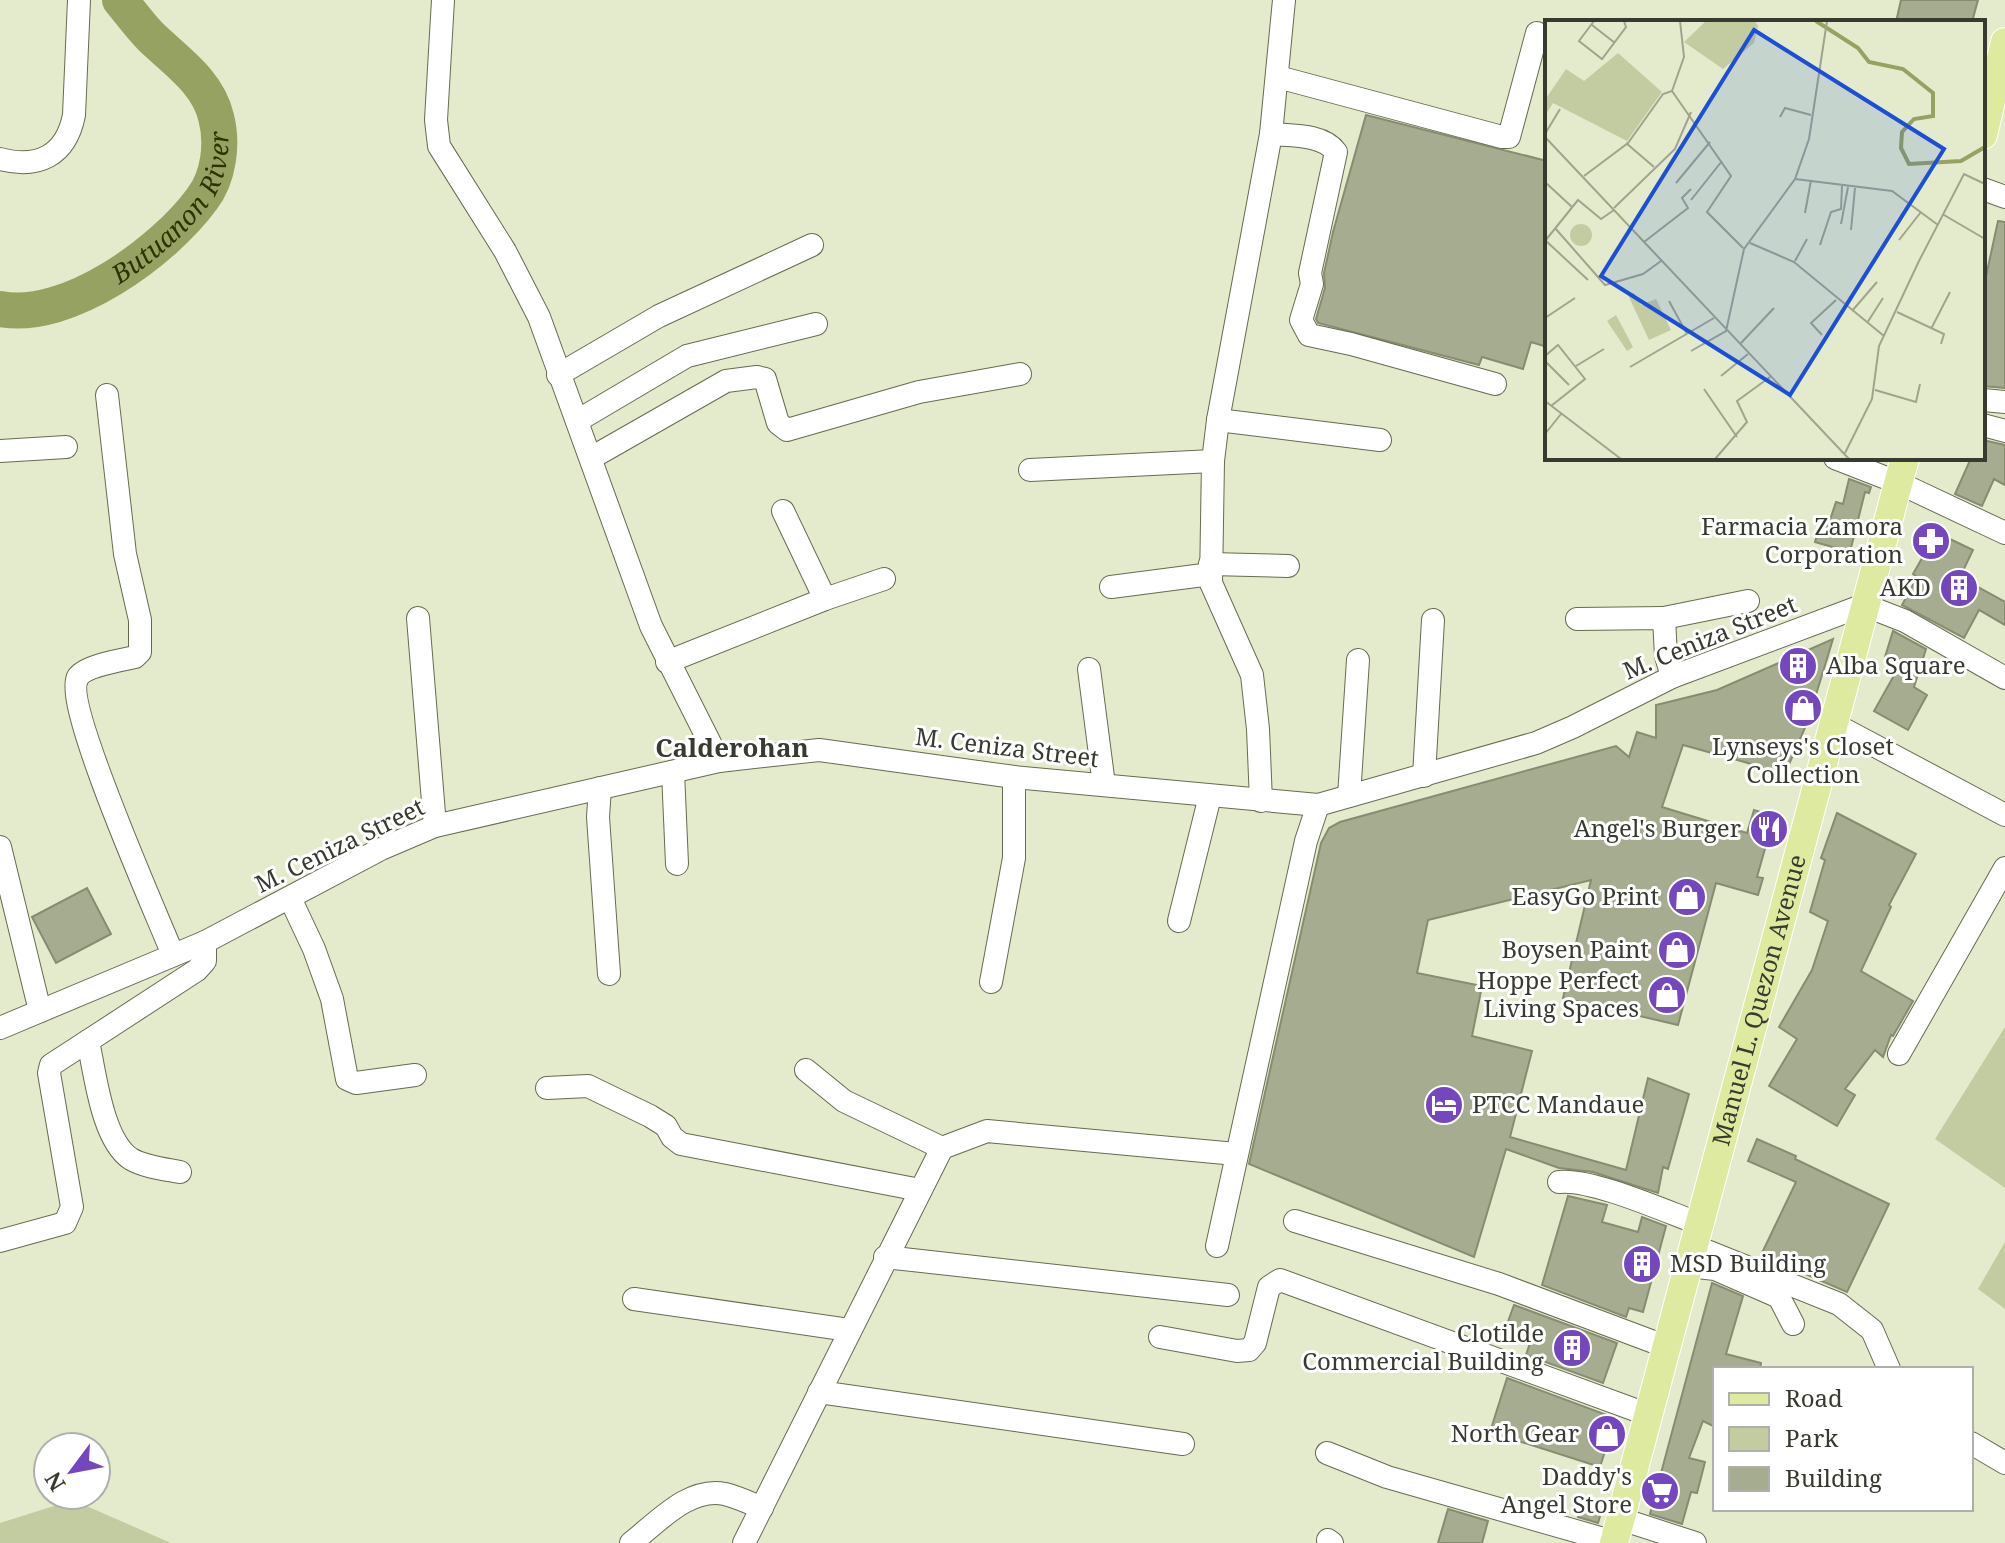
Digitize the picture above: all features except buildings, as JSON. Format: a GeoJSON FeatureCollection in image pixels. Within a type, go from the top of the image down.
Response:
{"type":"FeatureCollection","features":[{"type":"Feature","properties":{"kind":"main road"},"geometry":{"type":"LineString","coordinates":[[1985,127],[2005,42]]}},
{"type":"Feature","properties":{"kind":"main road","name":"Manuel L. Quezon Avenue"},"geometry":{"type":"LineString","coordinates":[[1616,1535],[1902,470]]}},
{"type":"Feature","properties":{"kind":"street"},"geometry":{"type":"LineString","coordinates":[[0,159],[37,162],[62,145],[71,132],[79,0]]}},
{"type":"Feature","properties":{"kind":"street"},"geometry":{"type":"LineString","coordinates":[[443,0],[436,120],[439,146],[505,251],[539,317],[651,626],[719,761]]}},
{"type":"Feature","properties":{"kind":"street"},"geometry":{"type":"LineString","coordinates":[[1261,801],[1252,675],[1211,583],[1213,461],[1271,134],[1284,0]]}},
{"type":"Feature","properties":{"kind":"street"},"geometry":{"type":"LineString","coordinates":[[1278,77],[1509,137],[1537,33]]}},
{"type":"Feature","properties":{"kind":"street"},"geometry":{"type":"LineString","coordinates":[[1271,134],[1322,140],[1336,152],[1310,273],[1312,284],[1301,320],[1309,335],[1495,384]]}},
{"type":"Feature","properties":{"kind":"street"},"geometry":{"type":"LineString","coordinates":[[1985,190],[2005,197]]}},
{"type":"Feature","properties":{"kind":"street"},"geometry":{"type":"LineString","coordinates":[[558,375],[659,316],[812,245]]}},
{"type":"Feature","properties":{"kind":"street"},"geometry":{"type":"LineString","coordinates":[[577,421],[687,356],[816,324]]}},
{"type":"Feature","properties":{"kind":"street"},"geometry":{"type":"LineString","coordinates":[[591,458],[726,381],[757,377],[765,379],[778,423],[787,430],[919,392],[1020,374]]}},
{"type":"Feature","properties":{"kind":"street"},"geometry":{"type":"LineString","coordinates":[[107,395],[125,554],[142,642],[140,652],[135,657],[88,669],[78,676],[75,686],[88,744],[173,955]]}},
{"type":"Feature","properties":{"kind":"street"},"geometry":{"type":"LineString","coordinates":[[1985,400],[2005,402]]}},
{"type":"Feature","properties":{"kind":"street"},"geometry":{"type":"LineString","coordinates":[[1218,420],[1380,440]]}},
{"type":"Feature","properties":{"kind":"street"},"geometry":{"type":"LineString","coordinates":[[1985,426],[2005,431]]}},
{"type":"Feature","properties":{"kind":"street"},"geometry":{"type":"LineString","coordinates":[[0,451],[66,447]]}},
{"type":"Feature","properties":{"kind":"street"},"geometry":{"type":"LineString","coordinates":[[1846,460],[1902,470],[2005,533]]}},
{"type":"Feature","properties":{"kind":"street"},"geometry":{"type":"LineString","coordinates":[[1030,470],[1213,461]]}},
{"type":"Feature","properties":{"kind":"street"},"geometry":{"type":"LineString","coordinates":[[783,511],[825,599]]}},
{"type":"Feature","properties":{"kind":"street"},"geometry":{"type":"LineString","coordinates":[[1111,587],[1211,569],[1288,566]]}},
{"type":"Feature","properties":{"kind":"street"},"geometry":{"type":"LineString","coordinates":[[667,662],[884,579]]}},
{"type":"Feature","properties":{"kind":"street"},"geometry":{"type":"LineString","coordinates":[[1577,619],[1664,618],[1748,601]]}},
{"type":"Feature","properties":{"kind":"street"},"geometry":{"type":"LineString","coordinates":[[1864,605],[1905,621],[2005,678]]}},
{"type":"Feature","properties":{"kind":"street","name":"M. Ceniza Street"},"geometry":{"type":"LineString","coordinates":[[0,1028],[205,942],[381,849],[435,826],[600,788],[719,761],[819,750],[1014,777],[1318,805],[1536,743],[1672,677],[1864,605]]}},
{"type":"Feature","properties":{"kind":"street"},"geometry":{"type":"LineString","coordinates":[[418,618],[435,826]]}},
{"type":"Feature","properties":{"kind":"street"},"geometry":{"type":"LineString","coordinates":[[1664,618],[1666,656],[1672,677]]}},
{"type":"Feature","properties":{"kind":"street"},"geometry":{"type":"LineString","coordinates":[[1424,776],[1433,620]]}},
{"type":"Feature","properties":{"kind":"street"},"geometry":{"type":"LineString","coordinates":[[1349,796],[1358,660]]}},
{"type":"Feature","properties":{"kind":"street"},"geometry":{"type":"LineString","coordinates":[[1089,669],[1104,785]]}},
{"type":"Feature","properties":{"kind":"street"},"geometry":{"type":"LineString","coordinates":[[1834,724],[2005,815]]}},
{"type":"Feature","properties":{"kind":"street"},"geometry":{"type":"LineString","coordinates":[[673,772],[677,864]]}},
{"type":"Feature","properties":{"kind":"street"},"geometry":{"type":"LineString","coordinates":[[991,982],[1014,858],[1014,777]]}},
{"type":"Feature","properties":{"kind":"street"},"geometry":{"type":"LineString","coordinates":[[600,788],[598,817],[609,974]]}},
{"type":"Feature","properties":{"kind":"street"},"geometry":{"type":"LineString","coordinates":[[1179,921],[1210,796]]}},
{"type":"Feature","properties":{"kind":"street"},"geometry":{"type":"LineString","coordinates":[[1217,1246],[1303,854],[1318,805]]}},
{"type":"Feature","properties":{"kind":"street"},"geometry":{"type":"LineString","coordinates":[[0,847],[40,1011]]}},
{"type":"Feature","properties":{"kind":"street"},"geometry":{"type":"LineString","coordinates":[[1899,1054],[2005,868]]}},
{"type":"Feature","properties":{"kind":"street"},"geometry":{"type":"LineString","coordinates":[[290,898],[314,949],[332,999],[347,1079],[356,1083],[415,1075]]}},
{"type":"Feature","properties":{"kind":"street"},"geometry":{"type":"LineString","coordinates":[[0,1241],[65,1223],[72,1207],[49,1073],[51,1065],[197,970],[205,961],[205,942]]}},
{"type":"Feature","properties":{"kind":"street"},"geometry":{"type":"LineString","coordinates":[[88,1041],[113,1141],[128,1157],[141,1164],[180,1172]]}},
{"type":"Feature","properties":{"kind":"street"},"geometry":{"type":"LineString","coordinates":[[806,1070],[844,1101],[942,1148]]}},
{"type":"Feature","properties":{"kind":"street"},"geometry":{"type":"LineString","coordinates":[[547,1088],[588,1086],[597,1089],[666,1126],[672,1137],[681,1144],[920,1190]]}},
{"type":"Feature","properties":{"kind":"street"},"geometry":{"type":"LineString","coordinates":[[744,1543],[942,1148],[987,1131],[1236,1154]]}},
{"type":"Feature","properties":{"kind":"street"},"geometry":{"type":"LineString","coordinates":[[1559,1182],[1568,1181],[1618,1194],[1694,1245],[1839,1304],[1872,1330],[1888,1367]]}},
{"type":"Feature","properties":{"kind":"street"},"geometry":{"type":"LineString","coordinates":[[1295,1221],[1499,1284],[1667,1347]]}},
{"type":"Feature","properties":{"kind":"street"},"geometry":{"type":"LineString","coordinates":[[1694,1245],[1715,1269],[1779,1297],[1793,1324]]}},
{"type":"Feature","properties":{"kind":"street"},"geometry":{"type":"LineString","coordinates":[[885,1257],[1228,1295]]}},
{"type":"Feature","properties":{"kind":"street"},"geometry":{"type":"LineString","coordinates":[[1160,1337],[1237,1351],[1249,1350],[1255,1343],[1269,1287],[1280,1280],[1649,1415]]}},
{"type":"Feature","properties":{"kind":"street"},"geometry":{"type":"LineString","coordinates":[[634,1299],[849,1330]]}},
{"type":"Feature","properties":{"kind":"street"},"geometry":{"type":"LineString","coordinates":[[819,1392],[1183,1444]]}},
{"type":"Feature","properties":{"kind":"street"},"geometry":{"type":"LineString","coordinates":[[1973,1444],[2005,1463]]}},
{"type":"Feature","properties":{"kind":"street"},"geometry":{"type":"LineString","coordinates":[[1327,1453],[1387,1477],[1616,1535],[1695,1543]]}},
{"type":"Feature","properties":{"kind":"street"},"geometry":{"type":"LineString","coordinates":[[631,1543],[687,1500],[702,1493],[723,1493],[762,1508]]}},
{"type":"Feature","properties":{"kind":"green space"},"geometry":{"type":"Polygon","coordinates":[[[2005,1027],[2005,1188],[1935,1139],[2005,1027]]]}},
{"type":"Feature","properties":{"kind":"green space"},"geometry":{"type":"Polygon","coordinates":[[[2005,1242],[2005,1309],[1978,1289],[2005,1242]]]}},
{"type":"Feature","properties":{"kind":"green space"},"geometry":{"type":"Polygon","coordinates":[[[38,1511],[98,1511],[171,1543],[0,1543],[0,1523],[38,1511]]]}},
{"type":"Feature","properties":{"kind":"waterway","name":"Butuanon River"},"geometry":{"type":"LineString","coordinates":[[0,309],[27,310],[55,305],[84,294],[112,278],[164,240],[202,199],[212,181],[218,160],[219,138],[212,104],[199,83],[147,33],[120,0]]}},
{"type":"Feature","properties":{"kind":"place","name":"Farmacia Zamora Corporation"},"geometry":{"type":"Point","coordinates":[1931,541]}},
{"type":"Feature","properties":{"kind":"place","name":"AKD"},"geometry":{"type":"Point","coordinates":[1959,588]}},
{"type":"Feature","properties":{"kind":"place","name":"Alba Square"},"geometry":{"type":"Point","coordinates":[1798,666]}},
{"type":"Feature","properties":{"kind":"place","name":"Lynseys's Closet Collection"},"geometry":{"type":"Point","coordinates":[1803,708]}},
{"type":"Feature","properties":{"kind":"place","name":"Angel's Burger"},"geometry":{"type":"Point","coordinates":[1769,829]}},
{"type":"Feature","properties":{"kind":"place","name":"EasyGo Print"},"geometry":{"type":"Point","coordinates":[1687,897]}},
{"type":"Feature","properties":{"kind":"place","name":"Boysen Paint"},"geometry":{"type":"Point","coordinates":[1677,950]}},
{"type":"Feature","properties":{"kind":"place","name":"Hoppe Perfect Living Spaces"},"geometry":{"type":"Point","coordinates":[1667,995]}},
{"type":"Feature","properties":{"kind":"place","name":"PTCC Mandaue"},"geometry":{"type":"Point","coordinates":[1444,1105]}},
{"type":"Feature","properties":{"kind":"place","name":"MSD Building"},"geometry":{"type":"Point","coordinates":[1642,1264]}},
{"type":"Feature","properties":{"kind":"place","name":"Clotilde Commercial Building"},"geometry":{"type":"Point","coordinates":[1572,1348]}},
{"type":"Feature","properties":{"kind":"place","name":"North Gear"},"geometry":{"type":"Point","coordinates":[1607,1434]}},
{"type":"Feature","properties":{"kind":"place","name":"Daddy's Angel Store"},"geometry":{"type":"Point","coordinates":[1660,1491]}},
{"type":"Feature","properties":{"kind":"district","name":"Calderohan"},"geometry":{"type":"Point","coordinates":[732,748]}}]}
